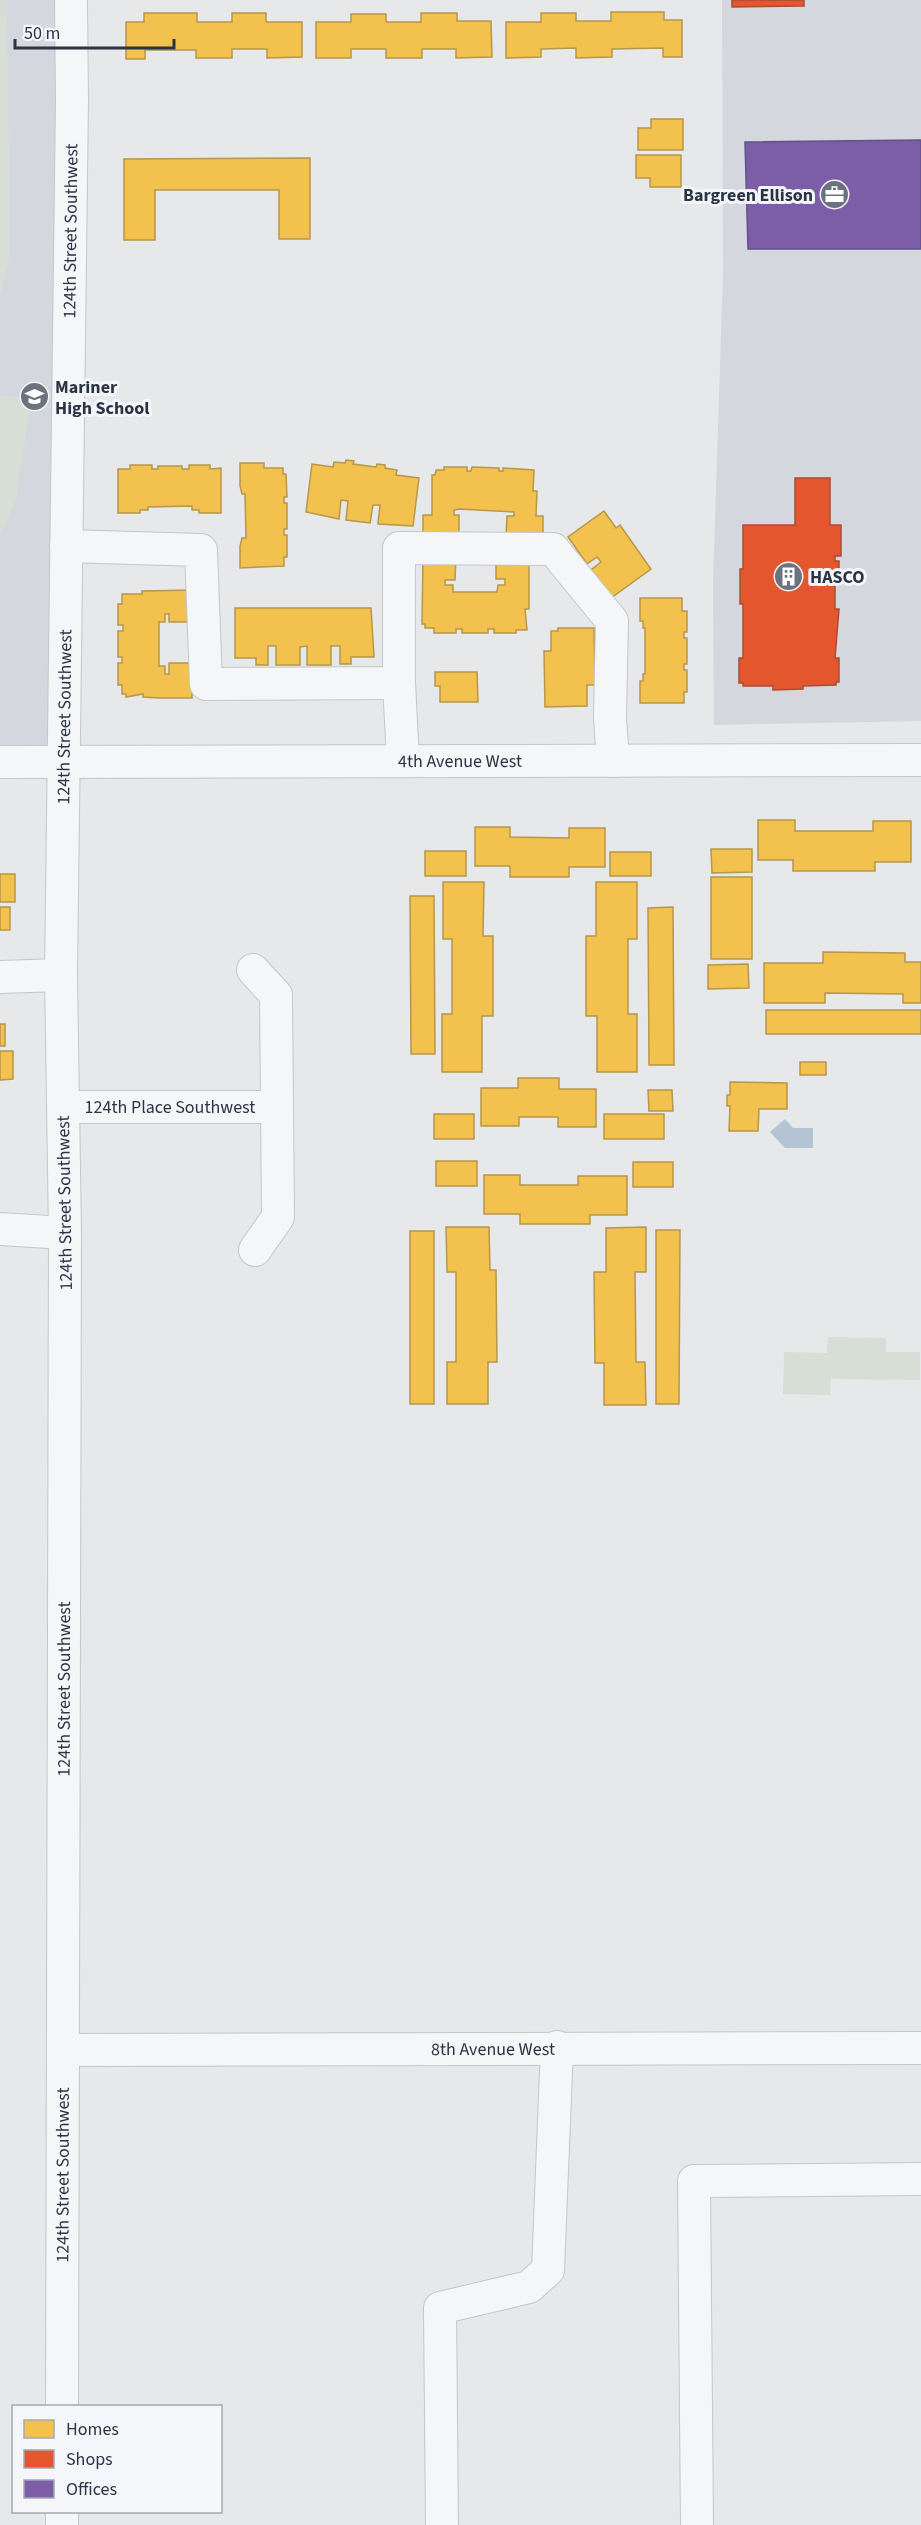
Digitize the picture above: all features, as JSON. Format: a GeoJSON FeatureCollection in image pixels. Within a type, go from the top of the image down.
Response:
{"type":"FeatureCollection","features":[{"type":"Feature","properties":{"kind":"street","name":"124th Street Southwest"},"geometry":{"type":"LineString","coordinates":[[62,2405],[65,1233],[61,975],[71,0]]}},
{"type":"Feature","properties":{"kind":"street"},"geometry":{"type":"LineString","coordinates":[[66,546],[201,550],[206,684],[399,683]]}},
{"type":"Feature","properties":{"kind":"street"},"geometry":{"type":"LineString","coordinates":[[403,760],[399,683],[399,548],[553,549],[612,621],[610,718],[613,761]]}},
{"type":"Feature","properties":{"kind":"street","name":"4th Avenue West"},"geometry":{"type":"LineString","coordinates":[[0,762],[921,760]]}},
{"type":"Feature","properties":{"kind":"street","name":"124th Place Southwest"},"geometry":{"type":"LineString","coordinates":[[253,970],[276,995],[278,1217],[255,1250]]}},
{"type":"Feature","properties":{"kind":"street"},"geometry":{"type":"LineString","coordinates":[[0,977],[61,975]]}},
{"type":"Feature","properties":{"kind":"street","name":"124th Place Southwest"},"geometry":{"type":"LineString","coordinates":[[64,1107],[277,1107]]}},
{"type":"Feature","properties":{"kind":"street"},"geometry":{"type":"LineString","coordinates":[[0,1229],[65,1233]]}},
{"type":"Feature","properties":{"kind":"street"},"geometry":{"type":"LineString","coordinates":[[442,2525],[440,2307],[529,2287],[548,2270],[557,2047]]}},
{"type":"Feature","properties":{"kind":"street","name":"8th Avenue West"},"geometry":{"type":"LineString","coordinates":[[64,2050],[557,2047],[921,2048]]}},
{"type":"Feature","properties":{"kind":"street"},"geometry":{"type":"LineString","coordinates":[[697,2525],[694,2181],[921,2179]]}},
{"type":"Feature","properties":{"kind":"shaded area","name":"Mariner High School"},"geometry":{"type":"Polygon","coordinates":[[[0,0],[71,0],[63,761],[0,762],[0,0]]]}},
{"type":"Feature","properties":{"kind":"shaded area"},"geometry":{"type":"Polygon","coordinates":[[[0,0],[7,0],[10,246],[8,267],[0,296],[0,0]]]}},
{"type":"Feature","properties":{"kind":"shaded area"},"geometry":{"type":"Polygon","coordinates":[[[722,0],[921,0],[921,721],[714,725],[713,584],[723,272],[722,0]]]}},
{"type":"Feature","properties":{"kind":"shaded area"},"geometry":{"type":"Polygon","coordinates":[[[0,396],[32,397],[16,499],[0,536],[0,396]]]}},
{"type":"Feature","properties":{"kind":"shaded area"},"geometry":{"type":"Polygon","coordinates":[[[828,1337],[886,1338],[886,1352],[920,1352],[920,1380],[831,1379],[830,1395],[783,1394],[784,1352],[827,1353],[828,1337]]]}},
{"type":"Feature","properties":{"kind":"water"},"geometry":{"type":"Polygon","coordinates":[[[785,1119],[793,1128],[813,1128],[813,1148],[785,1148],[770,1132],[785,1119]]]}},
{"type":"Feature","properties":{"kind":"building: Homes"},"geometry":{"type":"Polygon","coordinates":[[[611,12],[664,12],[664,20],[682,20],[682,57],[663,57],[663,48],[612,49],[612,57],[576,58],[576,48],[541,49],[541,57],[506,58],[506,22],[541,22],[541,13],[576,13],[576,21],[611,21],[611,12]]]}},
{"type":"Feature","properties":{"kind":"building: Homes"},"geometry":{"type":"Polygon","coordinates":[[[144,13],[197,13],[197,22],[232,22],[232,13],[266,13],[266,22],[302,22],[302,57],[267,58],[267,49],[232,49],[232,58],[196,58],[196,50],[145,50],[145,59],[126,59],[126,22],[144,22],[144,13]]]}},
{"type":"Feature","properties":{"kind":"building: Homes"},"geometry":{"type":"Polygon","coordinates":[[[421,13],[457,13],[457,21],[491,21],[492,57],[456,58],[456,49],[422,49],[422,58],[386,58],[386,49],[351,49],[351,58],[316,58],[316,22],[351,22],[351,14],[386,14],[386,22],[421,22],[421,13]]]}},
{"type":"Feature","properties":{"kind":"building: Homes"},"geometry":{"type":"Polygon","coordinates":[[[651,119],[683,119],[683,150],[638,150],[638,128],[651,128],[651,119]]]}},
{"type":"Feature","properties":{"kind":"building: Homes"},"geometry":{"type":"Polygon","coordinates":[[[636,155],[681,155],[681,187],[650,187],[650,178],[636,178],[636,155]]]}},
{"type":"Feature","properties":{"kind":"building: Homes"},"geometry":{"type":"Polygon","coordinates":[[[310,158],[310,239],[279,239],[279,190],[155,190],[155,240],[124,240],[124,159],[310,158]]]}},
{"type":"Feature","properties":{"kind":"building: Homes"},"geometry":{"type":"Polygon","coordinates":[[[346,460],[354,461],[353,464],[376,467],[377,464],[385,465],[385,468],[397,470],[396,475],[419,478],[413,526],[378,524],[380,505],[373,505],[370,523],[346,520],[348,501],[341,500],[339,519],[306,512],[312,464],[333,467],[334,462],[345,463],[346,460]]]}},
{"type":"Feature","properties":{"kind":"building: Homes"},"geometry":{"type":"Polygon","coordinates":[[[240,463],[264,463],[264,468],[283,468],[283,474],[286,474],[287,497],[284,497],[284,503],[287,503],[287,529],[284,529],[284,535],[287,535],[287,557],[284,557],[284,566],[240,568],[240,546],[242,538],[246,538],[245,494],[242,494],[240,486],[240,463]]]}},
{"type":"Feature","properties":{"kind":"building: Homes"},"geometry":{"type":"Polygon","coordinates":[[[130,465],[152,465],[152,469],[158,469],[158,466],[182,466],[182,469],[189,469],[189,465],[210,465],[210,469],[221,468],[221,513],[199,513],[199,510],[192,510],[192,506],[148,507],[148,510],[140,510],[140,513],[118,513],[118,469],[130,469],[130,465]]]}},
{"type":"Feature","properties":{"kind":"building: Homes"},"geometry":{"type":"Polygon","coordinates":[[[444,467],[467,467],[467,471],[471,471],[472,467],[499,468],[499,471],[503,471],[503,468],[534,470],[533,491],[537,491],[536,516],[543,516],[543,538],[506,537],[507,516],[514,516],[514,512],[459,509],[454,510],[454,515],[459,515],[459,537],[423,536],[423,515],[432,515],[432,475],[435,475],[436,470],[444,470],[444,467]]]}},
{"type":"Feature","properties":{"kind":"building: Homes"},"geometry":{"type":"Polygon","coordinates":[[[604,511],[616,528],[620,525],[651,569],[611,598],[591,570],[601,562],[597,557],[587,564],[568,537],[604,511]]]}},
{"type":"Feature","properties":{"kind":"building: Homes"},"geometry":{"type":"Polygon","coordinates":[[[423,557],[456,557],[455,580],[445,580],[445,585],[453,585],[453,592],[497,592],[498,585],[505,585],[505,579],[496,579],[496,557],[529,558],[529,609],[525,609],[527,630],[516,630],[516,633],[494,633],[494,629],[488,629],[488,633],[462,633],[462,629],[456,629],[456,633],[434,633],[434,628],[425,628],[425,624],[422,624],[423,557]]]}},
{"type":"Feature","properties":{"kind":"building: Homes"},"geometry":{"type":"Polygon","coordinates":[[[192,590],[192,622],[169,622],[169,614],[165,614],[165,622],[159,622],[159,666],[165,666],[165,674],[169,674],[169,663],[192,663],[192,698],[143,697],[143,694],[126,697],[126,694],[122,694],[122,685],[118,685],[118,663],[122,663],[122,657],[118,657],[118,631],[123,631],[123,625],[118,625],[118,604],[122,604],[122,594],[142,594],[142,591],[192,590]]]}},
{"type":"Feature","properties":{"kind":"building: Homes"},"geometry":{"type":"Polygon","coordinates":[[[640,598],[682,598],[682,611],[687,611],[687,632],[684,632],[684,638],[687,638],[687,664],[684,664],[684,670],[687,670],[687,692],[684,692],[684,703],[640,703],[640,681],[643,681],[643,674],[645,674],[645,628],[643,628],[643,621],[640,621],[640,598]]]}},
{"type":"Feature","properties":{"kind":"building: Homes"},"geometry":{"type":"Polygon","coordinates":[[[235,608],[371,608],[374,657],[351,657],[351,664],[340,664],[340,646],[331,646],[331,665],[307,665],[307,646],[300,647],[300,665],[276,665],[276,646],[268,646],[268,665],[256,665],[256,658],[235,658],[235,608]]]}},
{"type":"Feature","properties":{"kind":"building: Homes"},"geometry":{"type":"Polygon","coordinates":[[[558,628],[594,628],[595,685],[587,685],[587,706],[545,707],[544,651],[551,651],[551,631],[558,631],[558,628]]]}},
{"type":"Feature","properties":{"kind":"building: Homes"},"geometry":{"type":"Polygon","coordinates":[[[435,672],[477,672],[478,702],[440,702],[440,686],[435,686],[435,672]]]}},
{"type":"Feature","properties":{"kind":"building: Homes"},"geometry":{"type":"Polygon","coordinates":[[[758,820],[795,820],[795,831],[873,831],[873,821],[911,821],[911,862],[875,862],[875,871],[793,871],[793,860],[758,860],[758,820]]]}},
{"type":"Feature","properties":{"kind":"building: Homes"},"geometry":{"type":"Polygon","coordinates":[[[475,827],[510,827],[510,837],[569,838],[569,828],[605,828],[605,867],[569,867],[569,877],[510,877],[510,866],[475,866],[475,827]]]}},
{"type":"Feature","properties":{"kind":"building: Homes"},"geometry":{"type":"Polygon","coordinates":[[[711,849],[752,849],[752,872],[712,873],[711,849]]]}},
{"type":"Feature","properties":{"kind":"building: Homes"},"geometry":{"type":"Polygon","coordinates":[[[425,851],[466,851],[466,876],[425,876],[425,851]]]}},
{"type":"Feature","properties":{"kind":"building: Homes"},"geometry":{"type":"Polygon","coordinates":[[[610,852],[651,852],[651,876],[610,876],[610,852]]]}},
{"type":"Feature","properties":{"kind":"building: Homes"},"geometry":{"type":"Polygon","coordinates":[[[0,874],[15,874],[15,902],[0,902],[0,874]]]}},
{"type":"Feature","properties":{"kind":"building: Homes"},"geometry":{"type":"Polygon","coordinates":[[[711,877],[752,877],[752,959],[711,959],[711,877]]]}},
{"type":"Feature","properties":{"kind":"building: Homes"},"geometry":{"type":"Polygon","coordinates":[[[443,882],[484,882],[483,936],[493,936],[493,1016],[482,1016],[482,1072],[442,1072],[442,1014],[452,1014],[452,939],[443,939],[443,882]]]}},
{"type":"Feature","properties":{"kind":"building: Homes"},"geometry":{"type":"Polygon","coordinates":[[[596,882],[637,882],[637,939],[628,939],[628,1014],[637,1014],[637,1072],[597,1072],[597,1016],[586,1016],[586,936],[596,936],[596,882]]]}},
{"type":"Feature","properties":{"kind":"building: Homes"},"geometry":{"type":"Polygon","coordinates":[[[410,896],[434,896],[435,1054],[411,1054],[410,896]]]}},
{"type":"Feature","properties":{"kind":"building: Homes"},"geometry":{"type":"Polygon","coordinates":[[[0,907],[10,907],[10,930],[0,930],[0,907]]]}},
{"type":"Feature","properties":{"kind":"building: Homes"},"geometry":{"type":"Polygon","coordinates":[[[673,907],[674,1065],[649,1065],[648,908],[673,907]]]}},
{"type":"Feature","properties":{"kind":"building: Homes"},"geometry":{"type":"Polygon","coordinates":[[[823,952],[905,953],[905,962],[921,962],[921,1003],[903,1003],[903,994],[825,993],[825,1003],[764,1003],[764,963],[823,963],[823,952]]]}},
{"type":"Feature","properties":{"kind":"building: Homes"},"geometry":{"type":"Polygon","coordinates":[[[748,964],[749,988],[708,989],[708,965],[748,964]]]}},
{"type":"Feature","properties":{"kind":"building: Homes"},"geometry":{"type":"Polygon","coordinates":[[[766,1010],[921,1010],[921,1034],[766,1034],[766,1010]]]}},
{"type":"Feature","properties":{"kind":"building: Homes"},"geometry":{"type":"Polygon","coordinates":[[[0,1024],[5,1024],[5,1046],[0,1046],[0,1024]]]}},
{"type":"Feature","properties":{"kind":"building: Homes"},"geometry":{"type":"Polygon","coordinates":[[[0,1051],[13,1051],[13,1079],[0,1080],[0,1051]]]}},
{"type":"Feature","properties":{"kind":"building: Homes"},"geometry":{"type":"Polygon","coordinates":[[[800,1062],[826,1062],[826,1075],[800,1075],[800,1062]]]}},
{"type":"Feature","properties":{"kind":"building: Homes"},"geometry":{"type":"Polygon","coordinates":[[[518,1078],[559,1078],[559,1089],[596,1089],[596,1127],[558,1127],[558,1117],[519,1117],[519,1126],[481,1126],[481,1088],[518,1088],[518,1078]]]}},
{"type":"Feature","properties":{"kind":"building: Homes"},"geometry":{"type":"Polygon","coordinates":[[[730,1082],[787,1083],[787,1109],[759,1109],[758,1131],[729,1131],[730,1106],[727,1106],[727,1095],[730,1095],[730,1082]]]}},
{"type":"Feature","properties":{"kind":"building: Homes"},"geometry":{"type":"Polygon","coordinates":[[[648,1090],[672,1090],[673,1111],[649,1111],[648,1090]]]}},
{"type":"Feature","properties":{"kind":"building: Homes"},"geometry":{"type":"Polygon","coordinates":[[[434,1114],[474,1114],[474,1139],[434,1139],[434,1114]]]}},
{"type":"Feature","properties":{"kind":"building: Homes"},"geometry":{"type":"Polygon","coordinates":[[[604,1114],[664,1114],[664,1139],[604,1139],[604,1114]]]}},
{"type":"Feature","properties":{"kind":"building: Homes"},"geometry":{"type":"Polygon","coordinates":[[[436,1161],[477,1161],[477,1186],[436,1186],[436,1161]]]}},
{"type":"Feature","properties":{"kind":"building: Homes"},"geometry":{"type":"Polygon","coordinates":[[[633,1162],[673,1162],[673,1187],[633,1187],[633,1162]]]}},
{"type":"Feature","properties":{"kind":"building: Homes"},"geometry":{"type":"Polygon","coordinates":[[[484,1175],[520,1175],[520,1185],[578,1185],[578,1176],[627,1176],[627,1215],[590,1215],[590,1224],[520,1224],[520,1214],[484,1214],[484,1175]]]}},
{"type":"Feature","properties":{"kind":"building: Homes"},"geometry":{"type":"Polygon","coordinates":[[[446,1227],[489,1227],[490,1270],[496,1270],[497,1362],[488,1362],[488,1404],[447,1404],[447,1362],[456,1362],[456,1272],[447,1272],[446,1227]]]}},
{"type":"Feature","properties":{"kind":"building: Homes"},"geometry":{"type":"Polygon","coordinates":[[[646,1227],[646,1272],[635,1272],[636,1362],[645,1362],[646,1405],[604,1405],[604,1363],[595,1363],[594,1272],[606,1272],[606,1228],[646,1227]]]}},
{"type":"Feature","properties":{"kind":"building: Homes"},"geometry":{"type":"Polygon","coordinates":[[[656,1230],[680,1230],[679,1404],[656,1404],[656,1230]]]}},
{"type":"Feature","properties":{"kind":"building: Homes"},"geometry":{"type":"Polygon","coordinates":[[[410,1231],[434,1231],[434,1404],[410,1404],[410,1231]]]}},
{"type":"Feature","properties":{"kind":"building: Shops"},"geometry":{"type":"Polygon","coordinates":[[[732,0],[804,0],[804,6],[732,7],[732,0]]]}},
{"type":"Feature","properties":{"kind":"building: Shops","name":"HASCO"},"geometry":{"type":"Polygon","coordinates":[[[795,478],[830,478],[830,525],[841,525],[841,556],[835,556],[835,561],[839,561],[839,585],[835,585],[835,609],[839,609],[835,658],[839,658],[839,682],[836,682],[836,685],[803,686],[803,689],[773,690],[773,686],[743,686],[743,683],[739,683],[739,658],[743,658],[743,604],[740,604],[740,569],[743,569],[743,525],[795,525],[795,478]]]}},
{"type":"Feature","properties":{"kind":"building: Offices","name":"Bargreen Ellison"},"geometry":{"type":"Polygon","coordinates":[[[921,140],[921,249],[748,249],[745,142],[921,140]]]}},
{"type":"Feature","properties":{"kind":"place","name":"Bargreen Ellison"},"geometry":{"type":"Point","coordinates":[834,195]}},
{"type":"Feature","properties":{"kind":"place","name":"Mariner High School"},"geometry":{"type":"Point","coordinates":[34,397]}},
{"type":"Feature","properties":{"kind":"place","name":"HASCO"},"geometry":{"type":"Point","coordinates":[789,577]}}]}
